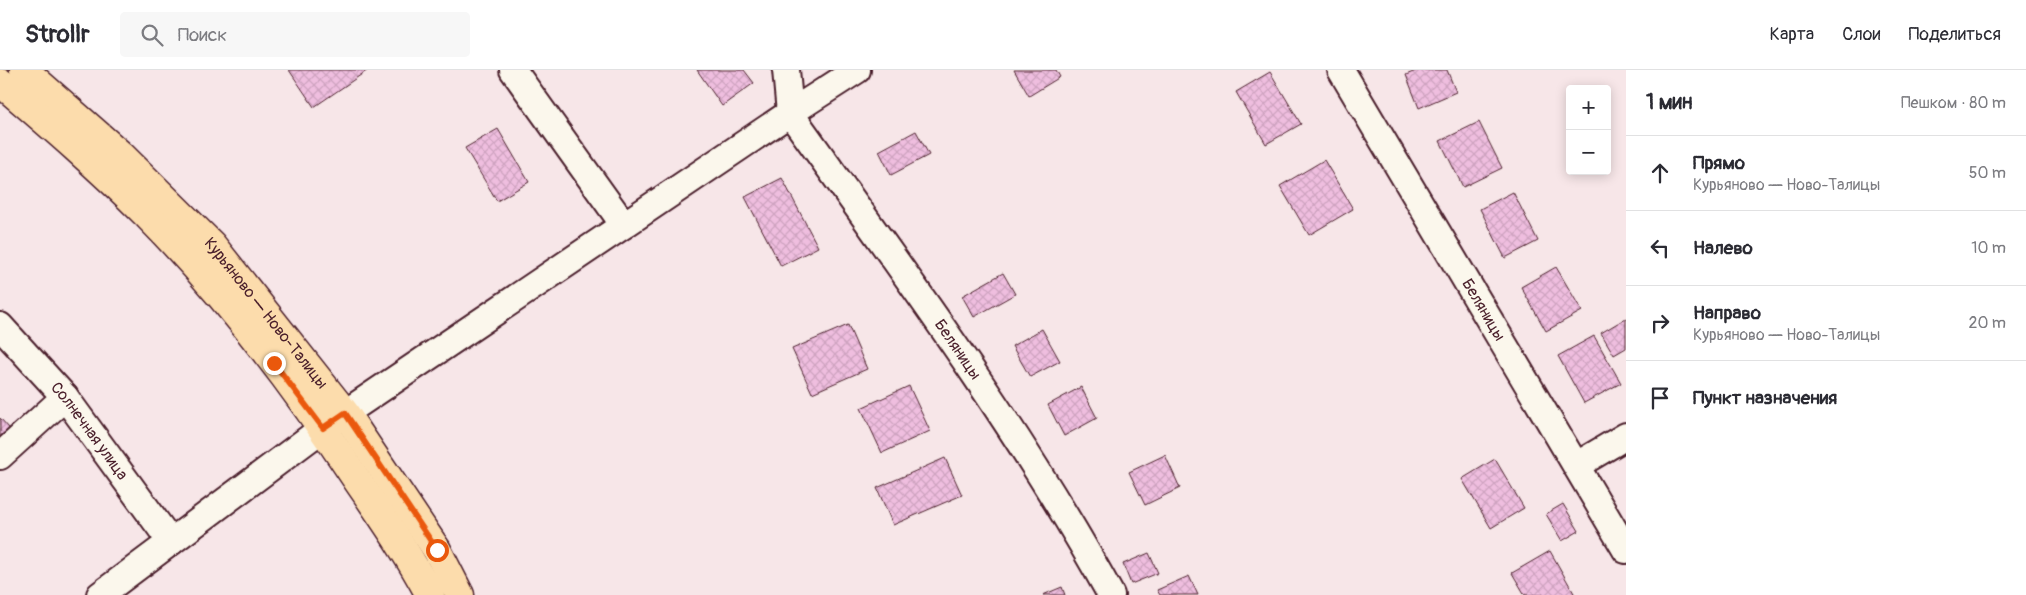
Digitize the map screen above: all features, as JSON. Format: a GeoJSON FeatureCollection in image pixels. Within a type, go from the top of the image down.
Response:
{"type":"FeatureCollection","features":[{"type":"Feature","properties":{"kind":"main road","name":"Курьяново — Ново-Талицы"},"geometry":{"type":"LineString","coordinates":[[24,70],[122,156],[212,246],[334,420],[437,550],[460,595]]}},
{"type":"Feature","properties":{"kind":"main road","name":"Курьяново — Ново-Талицы"},"geometry":{"type":"LineString","coordinates":[[0,82],[101,171],[147,215],[190,262],[274,363],[334,420],[430,595]]}},
{"type":"Feature","properties":{"kind":"street"},"geometry":{"type":"LineString","coordinates":[[513,70],[624,225]]}},
{"type":"Feature","properties":{"kind":"street"},"geometry":{"type":"LineString","coordinates":[[786,70],[790,113]]}},
{"type":"Feature","properties":{"kind":"street"},"geometry":{"type":"LineString","coordinates":[[100,595],[334,420],[790,113],[857,70]]}},
{"type":"Feature","properties":{"kind":"street","name":"Беляницы"},"geometry":{"type":"LineString","coordinates":[[1342,70],[1626,550]]}},
{"type":"Feature","properties":{"kind":"street","name":"Беляницы"},"geometry":{"type":"LineString","coordinates":[[790,113],[977,376],[1078,534],[1111,595]]}},
{"type":"Feature","properties":{"kind":"street","name":"Солнечная улица"},"geometry":{"type":"LineString","coordinates":[[0,326],[65,397],[171,542]]}},
{"type":"Feature","properties":{"kind":"street"},"geometry":{"type":"LineString","coordinates":[[0,456],[65,397]]}},
{"type":"Feature","properties":{"kind":"street"},"geometry":{"type":"LineString","coordinates":[[1576,465],[1626,436]]}},
{"type":"Feature","properties":{"kind":"building"},"geometry":{"type":"Polygon","coordinates":[[[289,70],[368,70],[314,107],[289,70]]]}},
{"type":"Feature","properties":{"kind":"building"},"geometry":{"type":"Polygon","coordinates":[[[697,70],[744,70],[754,83],[722,106],[697,70]]]}},
{"type":"Feature","properties":{"kind":"building"},"geometry":{"type":"Polygon","coordinates":[[[1014,70],[1056,70],[1060,77],[1029,96],[1014,70]]]}},
{"type":"Feature","properties":{"kind":"building"},"geometry":{"type":"Polygon","coordinates":[[[1418,70],[1447,70],[1456,92],[1419,108],[1406,75],[1418,70]]]}},
{"type":"Feature","properties":{"kind":"building"},"geometry":{"type":"Polygon","coordinates":[[[1270,72],[1301,124],[1266,144],[1236,92],[1270,72]]]}},
{"type":"Feature","properties":{"kind":"building"},"geometry":{"type":"Polygon","coordinates":[[[1479,122],[1502,168],[1463,187],[1440,141],[1479,122]]]}},
{"type":"Feature","properties":{"kind":"building"},"geometry":{"type":"Polygon","coordinates":[[[498,129],[529,182],[497,201],[465,148],[498,129]]]}},
{"type":"Feature","properties":{"kind":"building"},"geometry":{"type":"Polygon","coordinates":[[[916,131],[929,155],[891,175],[879,151],[916,131]]]}},
{"type":"Feature","properties":{"kind":"building"},"geometry":{"type":"Polygon","coordinates":[[[1324,160],[1353,209],[1309,235],[1280,186],[1324,160]]]}},
{"type":"Feature","properties":{"kind":"building"},"geometry":{"type":"Polygon","coordinates":[[[782,178],[818,247],[781,266],[745,197],[782,178]]]}},
{"type":"Feature","properties":{"kind":"building"},"geometry":{"type":"Polygon","coordinates":[[[1513,192],[1538,241],[1505,258],[1480,209],[1513,192]]]}},
{"type":"Feature","properties":{"kind":"building"},"geometry":{"type":"Polygon","coordinates":[[[1556,267],[1582,311],[1546,331],[1521,287],[1556,267]]]}},
{"type":"Feature","properties":{"kind":"building"},"geometry":{"type":"Polygon","coordinates":[[[1003,273],[1015,294],[974,317],[962,296],[1003,273]]]}},
{"type":"Feature","properties":{"kind":"building"},"geometry":{"type":"Polygon","coordinates":[[[1626,318],[1626,348],[1614,355],[1601,333],[1626,318]]]}},
{"type":"Feature","properties":{"kind":"building"},"geometry":{"type":"Polygon","coordinates":[[[848,325],[867,369],[812,393],[792,349],[848,325]]]}},
{"type":"Feature","properties":{"kind":"building"},"geometry":{"type":"Polygon","coordinates":[[[1042,329],[1060,361],[1030,377],[1012,346],[1042,329]]]}},
{"type":"Feature","properties":{"kind":"building"},"geometry":{"type":"Polygon","coordinates":[[[1594,336],[1621,383],[1584,403],[1558,356],[1594,336]]]}},
{"type":"Feature","properties":{"kind":"building"},"geometry":{"type":"Polygon","coordinates":[[[909,386],[930,431],[882,453],[861,408],[909,386]]]}},
{"type":"Feature","properties":{"kind":"building"},"geometry":{"type":"Polygon","coordinates":[[[1081,387],[1097,418],[1064,436],[1048,405],[1081,387]]]}},
{"type":"Feature","properties":{"kind":"building"},"geometry":{"type":"Polygon","coordinates":[[[0,418],[10,429],[0,438],[0,418]]]}},
{"type":"Feature","properties":{"kind":"building"},"geometry":{"type":"Polygon","coordinates":[[[1165,455],[1180,488],[1145,505],[1129,472],[1165,455]]]}},
{"type":"Feature","properties":{"kind":"building"},"geometry":{"type":"Polygon","coordinates":[[[945,458],[962,495],[893,525],[877,488],[945,458]]]}},
{"type":"Feature","properties":{"kind":"building"},"geometry":{"type":"Polygon","coordinates":[[[1495,459],[1524,508],[1491,528],[1462,479],[1495,459]]]}},
{"type":"Feature","properties":{"kind":"building"},"geometry":{"type":"Polygon","coordinates":[[[1563,504],[1579,531],[1562,541],[1546,514],[1563,504]]]}},
{"type":"Feature","properties":{"kind":"building"},"geometry":{"type":"Polygon","coordinates":[[[1550,551],[1575,595],[1525,595],[1512,573],[1550,551]]]}},
{"type":"Feature","properties":{"kind":"building"},"geometry":{"type":"Polygon","coordinates":[[[1149,553],[1158,573],[1131,584],[1123,564],[1149,553]]]}},
{"type":"Feature","properties":{"kind":"building"},"geometry":{"type":"Polygon","coordinates":[[[1189,576],[1198,595],[1160,595],[1157,590],[1189,576]]]}},
{"type":"Feature","properties":{"kind":"building"},"geometry":{"type":"Polygon","coordinates":[[[1062,587],[1065,595],[1043,595],[1062,587]]]}},
{"type":"Feature","properties":{"kind":"route"},"geometry":{"type":"LineString","coordinates":[[274,363],[323,428],[345,413],[437,550]]}}]}
